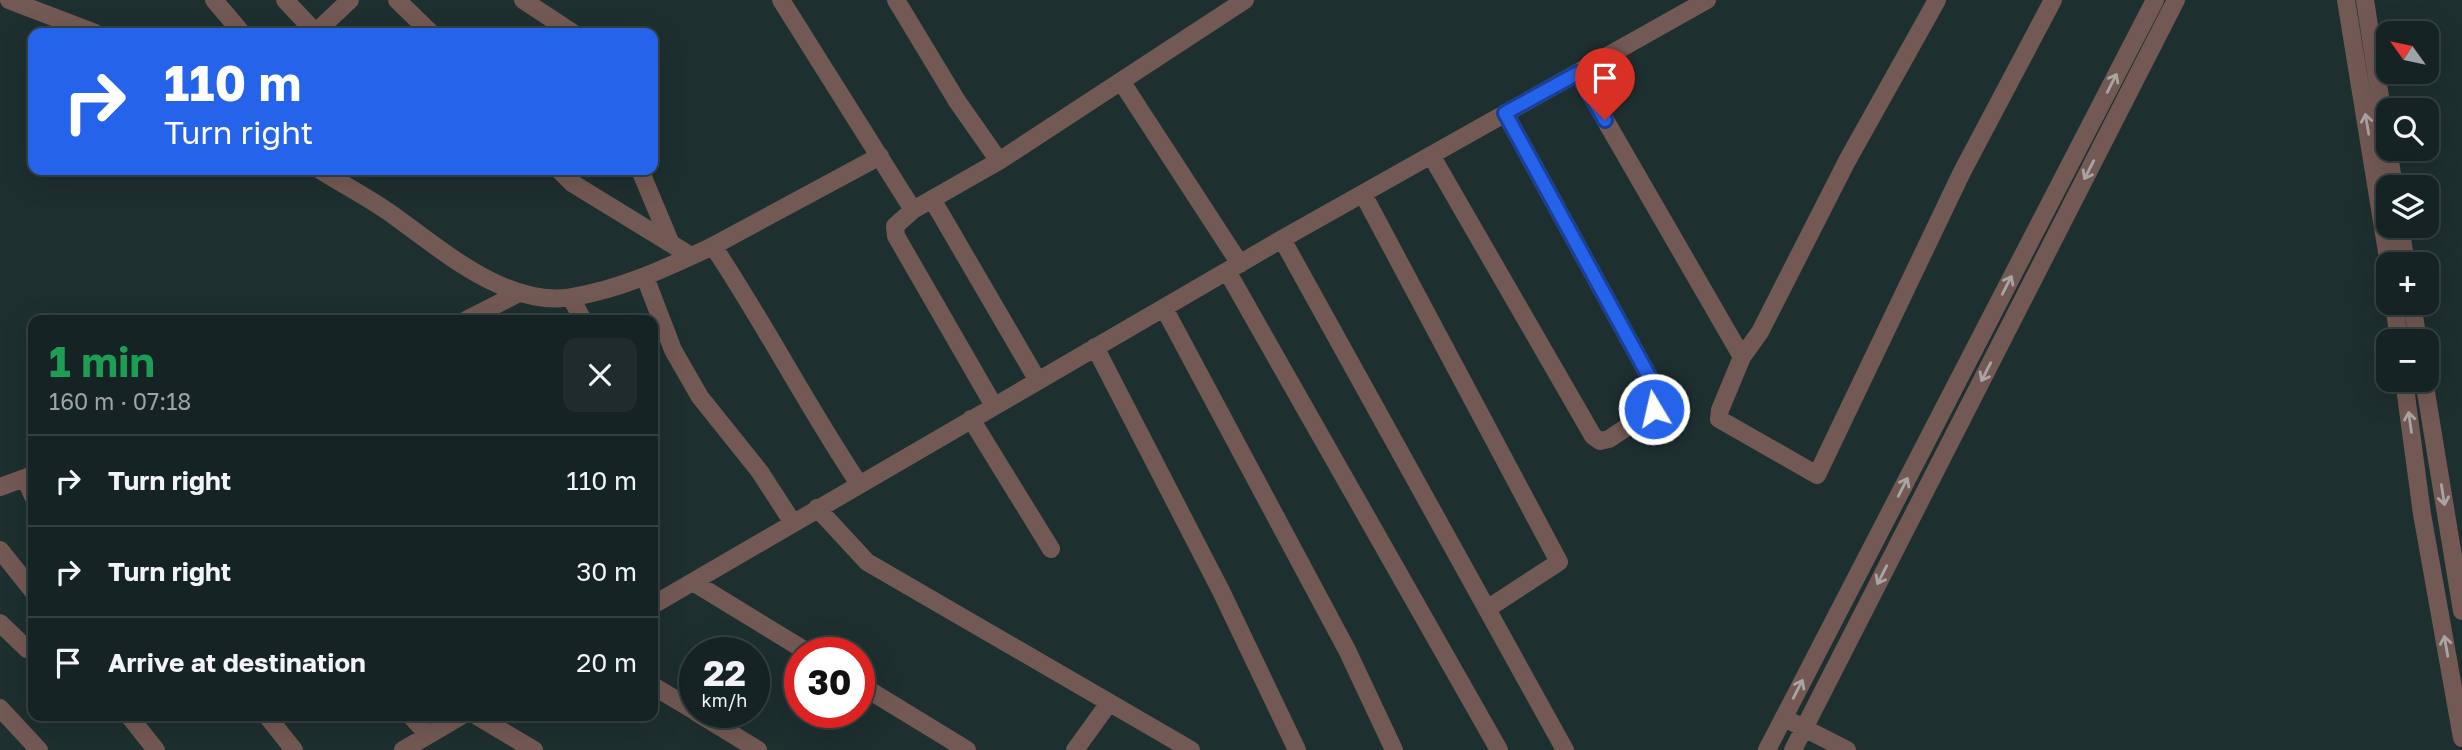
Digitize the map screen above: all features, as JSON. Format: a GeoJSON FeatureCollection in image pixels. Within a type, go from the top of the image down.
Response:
{"type":"FeatureCollection","features":[{"type":"Feature","properties":{"kind":"street"},"geometry":{"type":"LineString","coordinates":[[9,0],[44,6],[85,28]]}},
{"type":"Feature","properties":{"kind":"street"},"geometry":{"type":"LineString","coordinates":[[214,0],[238,28]]}},
{"type":"Feature","properties":{"kind":"street"},"geometry":{"type":"LineString","coordinates":[[285,0],[311,28]]}},
{"type":"Feature","properties":{"kind":"street"},"geometry":{"type":"LineString","coordinates":[[321,28],[350,0]]}},
{"type":"Feature","properties":{"kind":"street"},"geometry":{"type":"LineString","coordinates":[[397,0],[425,28]]}},
{"type":"Feature","properties":{"kind":"street"},"geometry":{"type":"LineString","coordinates":[[523,0],[565,28]]}},
{"type":"Feature","properties":{"kind":"street"},"geometry":{"type":"LineString","coordinates":[[781,0],[913,210]]}},
{"type":"Feature","properties":{"kind":"street"},"geometry":{"type":"LineString","coordinates":[[896,0],[957,101],[999,161]]}},
{"type":"Feature","properties":{"kind":"street"},"geometry":{"type":"LineString","coordinates":[[994,406],[896,236],[895,226],[913,210],[999,161],[1245,0]]}},
{"type":"Feature","properties":{"kind":"street"},"geometry":{"type":"LineString","coordinates":[[658,602],[1233,267],[1707,0]]}},
{"type":"Feature","properties":{"kind":"street"},"geometry":{"type":"LineString","coordinates":[[1937,0],[1847,161],[1760,332],[1742,357],[1720,410],[1719,419],[1816,475],[1962,172],[2053,0]]}},
{"type":"Feature","properties":{"kind":"street"},"geometry":{"type":"LineString","coordinates":[[1767,750],[2155,0]]}},
{"type":"Feature","properties":{"kind":"street"},"geometry":{"type":"LineString","coordinates":[[1793,750],[2176,0]]}},
{"type":"Feature","properties":{"kind":"street"},"geometry":{"type":"LineString","coordinates":[[2346,0],[2387,252]]}},
{"type":"Feature","properties":{"kind":"street"},"geometry":{"type":"LineString","coordinates":[[2365,0],[2392,175]]}},
{"type":"Feature","properties":{"kind":"street"},"geometry":{"type":"LineString","coordinates":[[1578,73],[1742,357]]}},
{"type":"Feature","properties":{"kind":"street"},"geometry":{"type":"LineString","coordinates":[[1121,81],[1233,267],[1499,750]]}},
{"type":"Feature","properties":{"kind":"street"},"geometry":{"type":"LineString","coordinates":[[1431,155],[1593,436],[1600,441],[1609,439],[1654,409],[1657,391],[1505,113]]}},
{"type":"Feature","properties":{"kind":"street"},"geometry":{"type":"LineString","coordinates":[[328,175],[396,218],[442,254],[519,293],[571,298],[645,277],[713,246],[880,156]]}},
{"type":"Feature","properties":{"kind":"street"},"geometry":{"type":"LineString","coordinates":[[564,175],[572,183],[691,256]]}},
{"type":"Feature","properties":{"kind":"street"},"geometry":{"type":"LineString","coordinates":[[642,175],[671,244]]}},
{"type":"Feature","properties":{"kind":"street"},"geometry":{"type":"LineString","coordinates":[[1363,194],[1559,562],[1487,609]]}},
{"type":"Feature","properties":{"kind":"street"},"geometry":{"type":"LineString","coordinates":[[932,199],[1038,381]]}},
{"type":"Feature","properties":{"kind":"street"},"geometry":{"type":"LineString","coordinates":[[1282,239],[1565,750]]}},
{"type":"Feature","properties":{"kind":"street"},"geometry":{"type":"LineString","coordinates":[[713,246],[756,311],[814,416],[859,484]]}},
{"type":"Feature","properties":{"kind":"street"},"geometry":{"type":"LineString","coordinates":[[645,277],[673,350],[700,397],[760,472],[793,523]]}},
{"type":"Feature","properties":{"kind":"street"},"geometry":{"type":"LineString","coordinates":[[476,315],[519,293]]}},
{"type":"Feature","properties":{"kind":"street"},"geometry":{"type":"LineString","coordinates":[[571,298],[580,315]]}},
{"type":"Feature","properties":{"kind":"street"},"geometry":{"type":"LineString","coordinates":[[1164,307],[1347,650],[1394,750]]}},
{"type":"Feature","properties":{"kind":"street"},"geometry":{"type":"LineString","coordinates":[[1095,348],[1221,591],[1297,750]]}},
{"type":"Feature","properties":{"kind":"street"},"geometry":{"type":"LineString","coordinates":[[2406,392],[2462,738]]}},
{"type":"Feature","properties":{"kind":"street"},"geometry":{"type":"LineString","coordinates":[[2426,392],[2462,611]]}},
{"type":"Feature","properties":{"kind":"street"},"geometry":{"type":"LineString","coordinates":[[971,419],[1051,549]]}},
{"type":"Feature","properties":{"kind":"street"},"geometry":{"type":"LineString","coordinates":[[2416,468],[2438,466]]}},
{"type":"Feature","properties":{"kind":"street"},"geometry":{"type":"LineString","coordinates":[[0,487],[28,476]]}},
{"type":"Feature","properties":{"kind":"street"},"geometry":{"type":"LineString","coordinates":[[817,508],[867,562],[1191,750]]}},
{"type":"Feature","properties":{"kind":"street"},"geometry":{"type":"LineString","coordinates":[[0,550],[28,585]]}},
{"type":"Feature","properties":{"kind":"street"},"geometry":{"type":"LineString","coordinates":[[693,582],[784,638]]}},
{"type":"Feature","properties":{"kind":"street"},"geometry":{"type":"LineString","coordinates":[[0,623],[27,649]]}},
{"type":"Feature","properties":{"kind":"street"},"geometry":{"type":"LineString","coordinates":[[658,688],[679,701]]}},
{"type":"Feature","properties":{"kind":"street"},"geometry":{"type":"LineString","coordinates":[[875,694],[967,750]]}},
{"type":"Feature","properties":{"kind":"street"},"geometry":{"type":"LineString","coordinates":[[1075,750],[1108,703]]}},
{"type":"Feature","properties":{"kind":"street"},"geometry":{"type":"LineString","coordinates":[[0,708],[39,750]]}},
{"type":"Feature","properties":{"kind":"street"},"geometry":{"type":"LineString","coordinates":[[1783,718],[1847,750]]}},
{"type":"Feature","properties":{"kind":"street"},"geometry":{"type":"LineString","coordinates":[[133,721],[156,750]]}},
{"type":"Feature","properties":{"kind":"street"},"geometry":{"type":"LineString","coordinates":[[271,721],[294,750]]}},
{"type":"Feature","properties":{"kind":"street"},"geometry":{"type":"LineString","coordinates":[[415,721],[428,735]]}},
{"type":"Feature","properties":{"kind":"street"},"geometry":{"type":"LineString","coordinates":[[403,750],[452,721]]}},
{"type":"Feature","properties":{"kind":"street"},"geometry":{"type":"LineString","coordinates":[[485,721],[534,750]]}},
{"type":"Feature","properties":{"kind":"street"},"geometry":{"type":"LineString","coordinates":[[722,728],[758,750]]}},
{"type":"Feature","properties":{"kind":"route"},"geometry":{"type":"LineString","coordinates":[[1605,120],[1578,73],[1505,113],[1657,391],[1654,409]]}}]}
